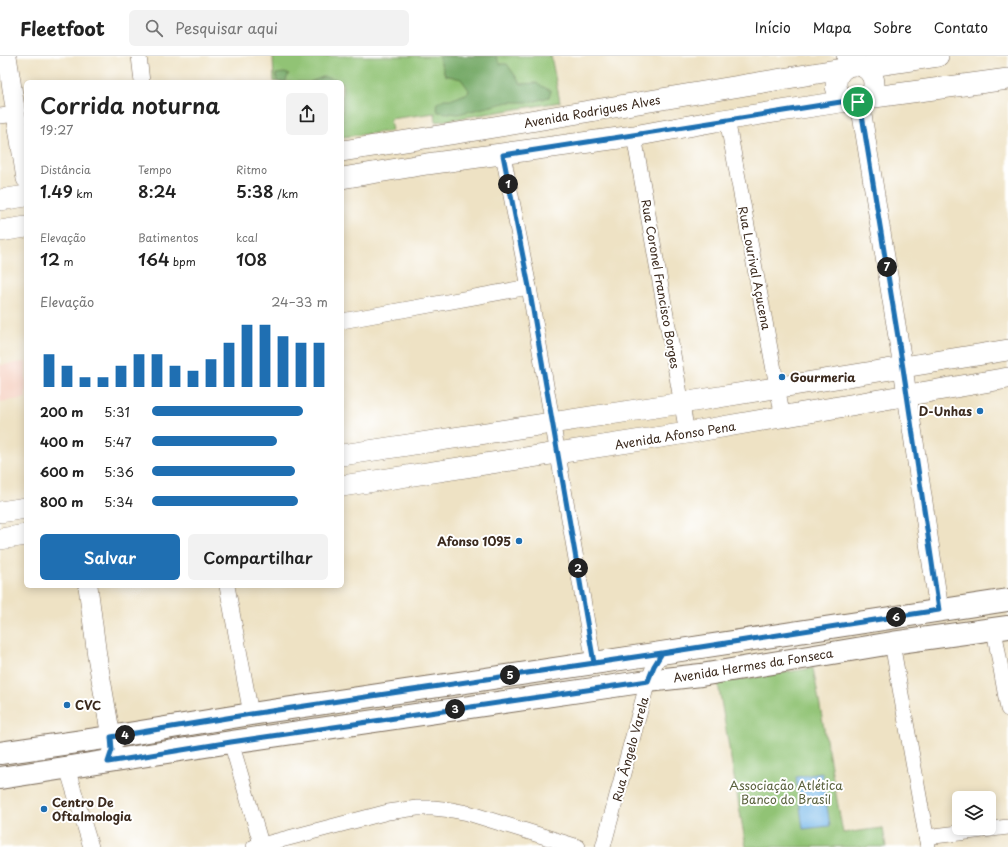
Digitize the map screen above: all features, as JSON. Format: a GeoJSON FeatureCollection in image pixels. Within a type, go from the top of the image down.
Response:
{"type":"FeatureCollection","features":[{"type":"Feature","properties":{"kind":"main road","name":"Avenida Rodrigues Alves"},"geometry":{"type":"LineString","coordinates":[[344,151],[712,91],[853,63],[938,56]]}},
{"type":"Feature","properties":{"kind":"main road"},"geometry":{"type":"LineString","coordinates":[[853,63],[872,76],[874,82],[873,88],[858,104],[842,98],[836,86],[836,80],[853,63]]}},
{"type":"Feature","properties":{"kind":"main road"},"geometry":{"type":"LineString","coordinates":[[344,182],[476,158],[634,136],[721,120],[858,104],[1008,79]]}},
{"type":"Feature","properties":{"kind":"main road"},"geometry":{"type":"LineString","coordinates":[[712,91],[721,120]]}},
{"type":"Feature","properties":{"kind":"main road"},"geometry":{"type":"LineString","coordinates":[[470,131],[467,144],[471,153],[476,158]]}},
{"type":"Feature","properties":{"kind":"main road"},"geometry":{"type":"LineString","coordinates":[[0,200],[24,196]]}},
{"type":"Feature","properties":{"kind":"main road"},"geometry":{"type":"LineString","coordinates":[[0,231],[24,227]]}},
{"type":"Feature","properties":{"kind":"main road"},"geometry":{"type":"LineString","coordinates":[[344,455],[682,403],[1008,350]]}},
{"type":"Feature","properties":{"kind":"main road","name":"Avenida Afonso Pena"},"geometry":{"type":"LineString","coordinates":[[344,486],[687,434],[1008,378]]}},
{"type":"Feature","properties":{"kind":"main road"},"geometry":{"type":"LineString","coordinates":[[0,512],[24,508]]}},
{"type":"Feature","properties":{"kind":"main road"},"geometry":{"type":"LineString","coordinates":[[0,539],[24,535]]}},
{"type":"Feature","properties":{"kind":"main road"},"geometry":{"type":"LineString","coordinates":[[0,753],[1008,600]]}},
{"type":"Feature","properties":{"kind":"main road","name":"Avenida Hermes da Fonseca"},"geometry":{"type":"LineString","coordinates":[[0,778],[231,742],[648,681],[701,675],[892,643],[1001,628]]}},
{"type":"Feature","properties":{"kind":"street"},"geometry":{"type":"LineString","coordinates":[[7,56],[8,115],[24,172]]}},
{"type":"Feature","properties":{"kind":"street"},"geometry":{"type":"LineString","coordinates":[[139,56],[142,80]]}},
{"type":"Feature","properties":{"kind":"street"},"geometry":{"type":"LineString","coordinates":[[858,104],[908,396],[939,610]]}},
{"type":"Feature","properties":{"kind":"street","name":"Rua Lourival Açucena"},"geometry":{"type":"LineString","coordinates":[[721,120],[783,418]]}},
{"type":"Feature","properties":{"kind":"street","name":"Rua Coronel Francisco Borges"},"geometry":{"type":"LineString","coordinates":[[634,136],[687,434]]}},
{"type":"Feature","properties":{"kind":"street"},"geometry":{"type":"LineString","coordinates":[[503,155],[529,287],[594,663]]}},
{"type":"Feature","properties":{"kind":"street"},"geometry":{"type":"LineString","coordinates":[[344,321],[529,287]]}},
{"type":"Feature","properties":{"kind":"street"},"geometry":{"type":"LineString","coordinates":[[88,588],[97,656],[111,737],[112,750],[108,762]]}},
{"type":"Feature","properties":{"kind":"street"},"geometry":{"type":"LineString","coordinates":[[226,588],[251,714]]}},
{"type":"Feature","properties":{"kind":"street"},"geometry":{"type":"LineString","coordinates":[[1001,628],[1008,710]]}},
{"type":"Feature","properties":{"kind":"street"},"geometry":{"type":"LineString","coordinates":[[892,643],[927,842],[1008,827]]}},
{"type":"Feature","properties":{"kind":"street","name":"Rua Ângelo Varela"},"geometry":{"type":"LineString","coordinates":[[602,847],[648,681],[654,666],[662,653]]}},
{"type":"Feature","properties":{"kind":"street"},"geometry":{"type":"LineString","coordinates":[[231,742],[259,846],[388,812],[417,808],[432,808],[468,813],[578,847]]}},
{"type":"Feature","properties":{"kind":"street"},"geometry":{"type":"LineString","coordinates":[[67,768],[91,847]]}},
{"type":"Feature","properties":{"kind":"shaded area"},"geometry":{"type":"Polygon","coordinates":[[[24,362],[24,398],[0,402],[0,365],[24,362]]]}},
{"type":"Feature","properties":{"kind":"green space"},"geometry":{"type":"Polygon","coordinates":[[[273,56],[551,56],[560,102],[436,122],[435,113],[390,119],[392,131],[344,137],[344,80],[274,80],[273,56]]]}},
{"type":"Feature","properties":{"kind":"green space"},"geometry":{"type":"Polygon","coordinates":[[[441,56],[496,56],[500,64],[507,64],[521,84],[536,83],[551,91],[549,97],[532,102],[508,102],[458,114],[438,112],[436,104],[444,99],[453,99],[468,93],[469,90],[461,79],[445,75],[439,58],[441,56]]]}},
{"type":"Feature","properties":{"kind":"green space"},"geometry":{"type":"Polygon","coordinates":[[[276,74],[289,74],[286,80],[277,80],[276,74]]]}},
{"type":"Feature","properties":{"kind":"green space"},"geometry":{"type":"Polygon","coordinates":[[[323,77],[336,80],[315,80],[323,77]]]}},
{"type":"Feature","properties":{"kind":"green space","name":"Associação Atlética Banco do Brasil"},"geometry":{"type":"Polygon","coordinates":[[[813,668],[843,833],[883,828],[886,847],[746,847],[718,683],[813,668]]]}},
{"type":"Feature","properties":{"kind":"water"},"geometry":{"type":"Polygon","coordinates":[[[822,773],[830,826],[803,829],[796,777],[822,773]]]}},
{"type":"Feature","properties":{"kind":"place","name":"Gourmeria"},"geometry":{"type":"Point","coordinates":[782,377]}},
{"type":"Feature","properties":{"kind":"place","name":"D-Unhas"},"geometry":{"type":"Point","coordinates":[980,411]}},
{"type":"Feature","properties":{"kind":"place","name":"Afonso 1095"},"geometry":{"type":"Point","coordinates":[519,541]}},
{"type":"Feature","properties":{"kind":"place","name":"CVC"},"geometry":{"type":"Point","coordinates":[67,705]}},
{"type":"Feature","properties":{"kind":"place","name":"Centro De Oftalmologia"},"geometry":{"type":"Point","coordinates":[44,809]}},
{"type":"Feature","properties":{"kind":"route"},"geometry":{"type":"LineString","coordinates":[[858,102],[855,103],[847,101],[716,121],[634,136],[503,155],[529,287],[594,663],[662,653],[654,666],[648,681],[231,742],[108,762],[112,750],[111,737],[251,714],[662,653],[939,610],[903,368],[862,115],[862,101],[858,102]]}}]}
